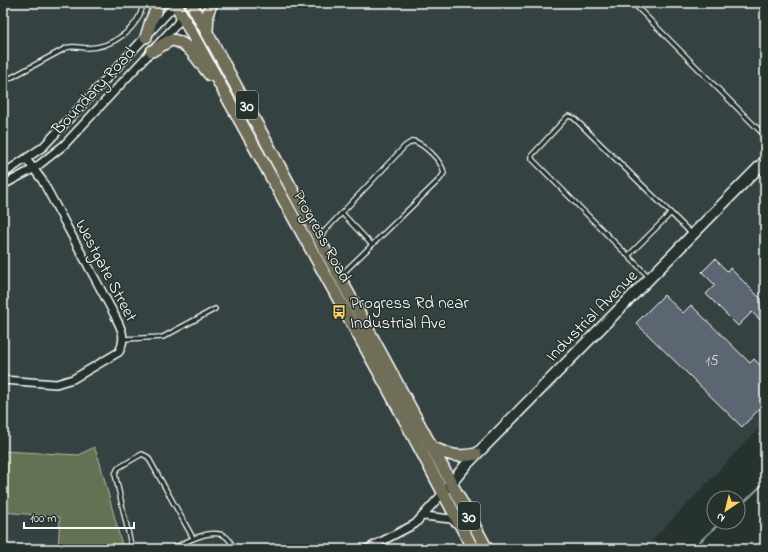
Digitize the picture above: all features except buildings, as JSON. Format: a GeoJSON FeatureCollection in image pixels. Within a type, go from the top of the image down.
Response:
{"type":"FeatureCollection","features":[{"type":"Feature","properties":{"kind":"main road"},"geometry":{"type":"LineString","coordinates":[[146,37],[151,20],[159,3]]}},
{"type":"Feature","properties":{"kind":"main road","name":"Progress Road"},"geometry":{"type":"LineString","coordinates":[[176,3],[220,86],[391,394],[473,549]]}},
{"type":"Feature","properties":{"kind":"main road"},"geometry":{"type":"LineString","coordinates":[[206,31],[208,12],[212,3]]}},
{"type":"Feature","properties":{"kind":"main road","name":"Progress Road"},"geometry":{"type":"LineString","coordinates":[[192,4],[487,549]]}},
{"type":"Feature","properties":{"kind":"main road"},"geometry":{"type":"LineString","coordinates":[[152,51],[171,40],[180,42],[188,48],[199,63],[220,86]]}},
{"type":"Feature","properties":{"kind":"main road"},"geometry":{"type":"LineString","coordinates":[[431,447],[454,456],[462,457],[476,454]]}},
{"type":"Feature","properties":{"kind":"street","name":"Boundary Road"},"geometry":{"type":"LineString","coordinates":[[3,174],[27,160],[43,147],[176,3]]}},
{"type":"Feature","properties":{"kind":"street","name":"Boundary Road"},"geometry":{"type":"LineString","coordinates":[[3,186],[35,168],[64,145],[176,25],[192,4]]}},
{"type":"Feature","properties":{"kind":"street","name":"Westgate Street"},"geometry":{"type":"LineString","coordinates":[[3,380],[56,384],[73,379],[119,352],[124,339],[124,334],[114,314],[35,168],[27,160]]}},
{"type":"Feature","properties":{"kind":"street","name":"Industrial Avenue"},"geometry":{"type":"LineString","coordinates":[[443,493],[476,454],[765,161]]}},
{"type":"Feature","properties":{"kind":"street"},"geometry":{"type":"LineString","coordinates":[[367,549],[415,524],[424,516],[443,493]]}},
{"type":"Feature","properties":{"kind":"street"},"geometry":{"type":"LineString","coordinates":[[424,516],[451,519],[462,528]]}},
{"type":"Feature","properties":{"kind":"lane"},"geometry":{"type":"LineString","coordinates":[[3,82],[73,45],[88,48],[106,44],[122,37],[139,17],[143,3]]}},
{"type":"Feature","properties":{"kind":"lane"},"geometry":{"type":"LineString","coordinates":[[633,3],[765,136]]}},
{"type":"Feature","properties":{"kind":"lane"},"geometry":{"type":"LineString","coordinates":[[650,278],[532,159],[532,155],[567,117],[569,116],[574,118],[693,235]]}},
{"type":"Feature","properties":{"kind":"lane"},"geometry":{"type":"LineString","coordinates":[[319,237],[405,146],[413,141],[420,143],[443,167],[444,173],[440,179],[340,276]]}},
{"type":"Feature","properties":{"kind":"lane"},"geometry":{"type":"LineString","coordinates":[[342,213],[372,246]]}},
{"type":"Feature","properties":{"kind":"lane"},"geometry":{"type":"LineString","coordinates":[[628,256],[671,213]]}},
{"type":"Feature","properties":{"kind":"lane"},"geometry":{"type":"LineString","coordinates":[[124,339],[163,337],[215,309]]}},
{"type":"Feature","properties":{"kind":"lane"},"geometry":{"type":"LineString","coordinates":[[132,549],[115,474],[118,468],[142,454],[148,457],[193,538]]}},
{"type":"Feature","properties":{"kind":"lane"},"geometry":{"type":"LineString","coordinates":[[172,549],[193,538],[220,534],[226,537],[234,549]]}},
{"type":"Feature","properties":{"kind":"shaded area"},"geometry":{"type":"Polygon","coordinates":[[[3,3],[154,3],[182,56],[216,18],[222,3],[765,3],[765,422],[644,549],[123,549],[99,459],[79,455],[3,451],[3,3]]]}},
{"type":"Feature","properties":{"kind":"shaded area"},"geometry":{"type":"Polygon","coordinates":[[[3,512],[60,517],[58,549],[3,549],[3,512]]]}},
{"type":"Feature","properties":{"kind":"green space"},"geometry":{"type":"Polygon","coordinates":[[[94,447],[99,459],[123,549],[58,549],[60,517],[3,512],[3,451],[79,455],[94,447]]]}},
{"type":"Feature","properties":{"kind":"waterway"},"geometry":{"type":"LineString","coordinates":[[746,500],[765,482]]}},
{"type":"Feature","properties":{"kind":"waterway"},"geometry":{"type":"LineString","coordinates":[[692,549],[712,530]]}},
{"type":"Feature","properties":{"kind":"place","name":"Progress Rd near Industrial Ave"},"geometry":{"type":"Point","coordinates":[339,312]}}]}
